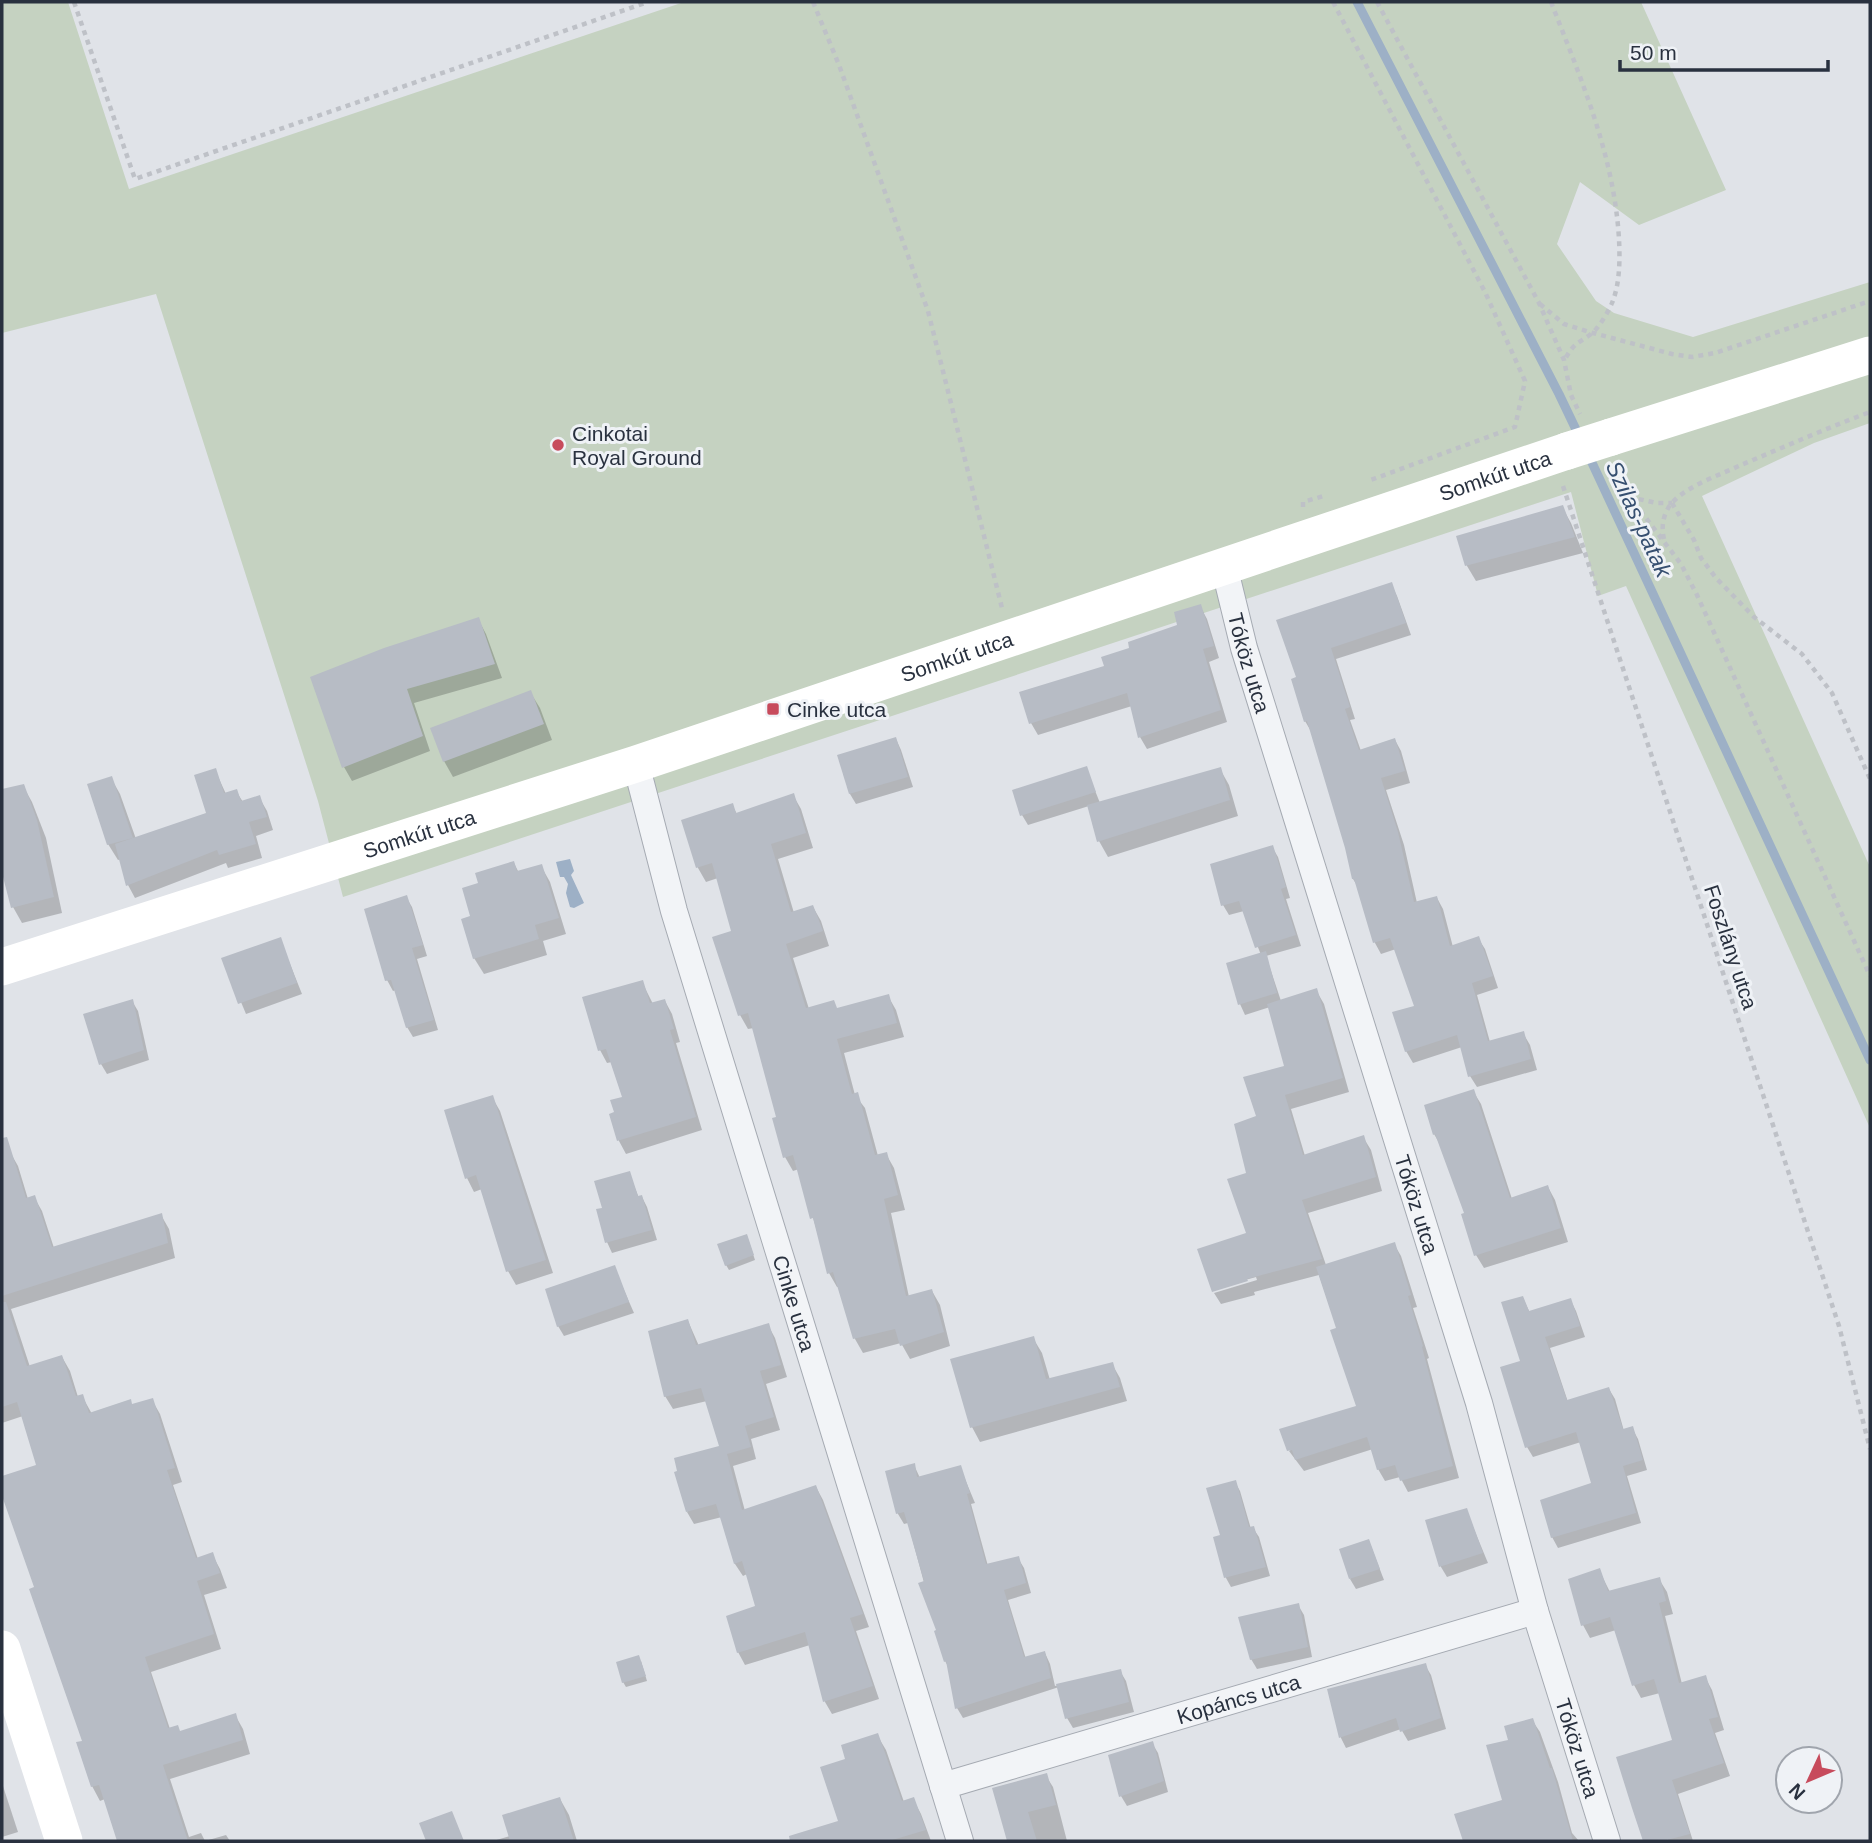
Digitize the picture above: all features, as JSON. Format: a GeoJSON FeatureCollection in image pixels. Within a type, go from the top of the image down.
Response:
{"type":"FeatureCollection","features":[{"type":"Feature","properties":{"kind":"street","name":"Somkút utca"},"geometry":{"type":"LineString","coordinates":[[2,967],[636,764],[1560,454],[1608,450],[1870,355]]}},
{"type":"Feature","properties":{"kind":"street","name":"Tóköz utca"},"geometry":{"type":"LineString","coordinates":[[1224,566],[1244,648],[1479,1403],[1535,1611],[1607,1841]]}},
{"type":"Feature","properties":{"kind":"street","name":"Cinke utca"},"geometry":{"type":"LineString","coordinates":[[636,764],[674,911],[960,1841]]}},
{"type":"Feature","properties":{"kind":"street","name":"Kopáncs utca"},"geometry":{"type":"LineString","coordinates":[[943,1786],[1535,1611]]}},
{"type":"Feature","properties":{"kind":"street"},"geometry":{"type":"LineString","coordinates":[[2,1649],[64,1841]]}},
{"type":"Feature","properties":{"kind":"path"},"geometry":{"type":"LineString","coordinates":[[74,2],[135,179],[648,2]]}},
{"type":"Feature","properties":{"kind":"path"},"geometry":{"type":"LineString","coordinates":[[813,2],[839,65],[928,311],[1009,639]]}},
{"type":"Feature","properties":{"kind":"path"},"geometry":{"type":"LineString","coordinates":[[1333,2],[1485,292],[1525,381],[1515,427],[1362,483]]}},
{"type":"Feature","properties":{"kind":"path"},"geometry":{"type":"LineString","coordinates":[[1377,2],[1539,303],[1564,359],[1571,395],[1576,406]]}},
{"type":"Feature","properties":{"kind":"path"},"geometry":{"type":"LineString","coordinates":[[1551,2],[1596,120],[1609,167],[1618,221],[1620,263],[1612,302],[1593,333],[1574,343],[1564,359]]}},
{"type":"Feature","properties":{"kind":"path"},"geometry":{"type":"LineString","coordinates":[[1539,303],[1564,324],[1672,354],[1692,356],[1715,353],[1870,301]]}},
{"type":"Feature","properties":{"kind":"path"},"geometry":{"type":"LineString","coordinates":[[1665,544],[1662,525],[1664,516],[1672,503],[1702,483],[1870,412]]}},
{"type":"Feature","properties":{"kind":"path"},"geometry":{"type":"LineString","coordinates":[[1608,450],[1628,497],[1681,564],[1697,595],[1870,976]]}},
{"type":"Feature","properties":{"kind":"path","name":"Foszlány utca"},"geometry":{"type":"LineString","coordinates":[[1560,454],[1839,1326],[1870,1449]]}},
{"type":"Feature","properties":{"kind":"path"},"geometry":{"type":"LineString","coordinates":[[1302,540],[1303,502],[1338,492]]}},
{"type":"Feature","properties":{"kind":"path"},"geometry":{"type":"LineString","coordinates":[[1628,497],[1672,503]]}},
{"type":"Feature","properties":{"kind":"path"},"geometry":{"type":"LineString","coordinates":[[1672,503],[1694,540],[1701,558],[1716,578],[1754,617],[1802,654],[1832,693],[1870,779]]}},
{"type":"Feature","properties":{"kind":"green space"},"geometry":{"type":"Polygon","coordinates":[[[2,2],[68,2],[129,189],[684,2],[1641,2],[1726,190],[1639,225],[1580,182],[1557,244],[1596,301],[1614,313],[1693,337],[1870,282],[1870,423],[1814,443],[1702,496],[1870,867],[1870,1128],[1626,586],[1598,596],[1571,492],[343,897],[318,801],[156,294],[2,333],[2,2]]]}},
{"type":"Feature","properties":{"kind":"water"},"geometry":{"type":"Polygon","coordinates":[[[570,859],[574,871],[571,875],[584,903],[574,908],[570,907],[566,893],[568,884],[564,877],[560,877],[556,862],[570,859]]]}},
{"type":"Feature","properties":{"kind":"building"},"geometry":{"type":"Polygon","coordinates":[[[1563,505],[1575,537],[1465,566],[1456,536],[1563,505]]]}},
{"type":"Feature","properties":{"kind":"building"},"geometry":{"type":"Polygon","coordinates":[[[1392,582],[1406,623],[1331,648],[1350,707],[1345,709],[1359,750],[1395,738],[1405,771],[1381,778],[1398,832],[1414,902],[1437,896],[1450,946],[1479,936],[1493,976],[1472,983],[1488,1041],[1524,1031],[1531,1059],[1468,1077],[1457,1035],[1405,1052],[1392,1012],[1414,1006],[1390,938],[1373,943],[1307,721],[1304,722],[1291,679],[1296,677],[1276,620],[1392,582]]]}},
{"type":"Feature","properties":{"kind":"building"},"geometry":{"type":"Polygon","coordinates":[[[1201,604],[1214,646],[1203,649],[1221,710],[1138,738],[1127,693],[1029,724],[1019,692],[1104,666],[1101,657],[1129,648],[1128,642],[1177,625],[1174,612],[1201,604]]]}},
{"type":"Feature","properties":{"kind":"building"},"geometry":{"type":"Polygon","coordinates":[[[479,617],[495,664],[407,689],[423,736],[342,768],[310,677],[384,648],[479,617]]]}},
{"type":"Feature","properties":{"kind":"building"},"geometry":{"type":"Polygon","coordinates":[[[531,690],[544,724],[443,762],[430,728],[531,690]]]}},
{"type":"Feature","properties":{"kind":"building"},"geometry":{"type":"Polygon","coordinates":[[[896,737],[908,777],[849,794],[837,755],[896,737]]]}},
{"type":"Feature","properties":{"kind":"building"},"geometry":{"type":"Polygon","coordinates":[[[1087,766],[1096,792],[1020,816],[1012,790],[1087,766]]]}},
{"type":"Feature","properties":{"kind":"building"},"geometry":{"type":"Polygon","coordinates":[[[1221,767],[1230,800],[1097,842],[1087,805],[1221,767]]]}},
{"type":"Feature","properties":{"kind":"building"},"geometry":{"type":"Polygon","coordinates":[[[216,768],[224,793],[237,789],[241,801],[260,795],[267,817],[249,822],[256,844],[219,855],[217,850],[126,886],[115,844],[206,813],[194,775],[216,768]]]}},
{"type":"Feature","properties":{"kind":"building"},"geometry":{"type":"Polygon","coordinates":[[[112,776],[133,838],[107,845],[87,784],[112,776]]]}},
{"type":"Feature","properties":{"kind":"building"},"geometry":{"type":"Polygon","coordinates":[[[24,784],[37,820],[54,897],[11,908],[2,873],[2,789],[24,784]]]}},
{"type":"Feature","properties":{"kind":"building"},"geometry":{"type":"Polygon","coordinates":[[[794,793],[806,833],[771,844],[791,912],[813,905],[823,931],[786,944],[806,1008],[834,1000],[837,1008],[889,994],[897,1023],[837,1039],[852,1094],[858,1092],[875,1155],[887,1152],[898,1195],[884,1199],[906,1296],[932,1289],[944,1332],[900,1346],[895,1329],[853,1339],[833,1272],[827,1274],[793,1155],[783,1158],[772,1118],[776,1117],[748,1013],[738,1016],[712,937],[731,931],[712,863],[696,868],[681,820],[733,803],[736,813],[794,793]]]}},
{"type":"Feature","properties":{"kind":"building"},"geometry":{"type":"Polygon","coordinates":[[[1273,845],[1286,887],[1281,889],[1296,935],[1255,948],[1239,901],[1221,906],[1210,864],[1273,845]]]}},
{"type":"Feature","properties":{"kind":"building"},"geometry":{"type":"Polygon","coordinates":[[[514,861],[517,871],[542,864],[559,918],[535,925],[539,939],[473,959],[461,919],[470,916],[462,888],[478,883],[475,873],[514,861]]]}},
{"type":"Feature","properties":{"kind":"building"},"geometry":{"type":"Polygon","coordinates":[[[407,895],[423,945],[412,948],[434,1020],[406,1028],[391,980],[385,981],[364,909],[407,895]]]}},
{"type":"Feature","properties":{"kind":"building"},"geometry":{"type":"Polygon","coordinates":[[[281,937],[297,983],[238,1004],[221,958],[281,937]]]}},
{"type":"Feature","properties":{"kind":"building"},"geometry":{"type":"Polygon","coordinates":[[[1266,951],[1277,993],[1238,1005],[1226,963],[1266,951]]]}},
{"type":"Feature","properties":{"kind":"building"},"geometry":{"type":"Polygon","coordinates":[[[643,980],[650,1003],[665,999],[674,1029],[670,1030],[696,1117],[617,1141],[609,1114],[614,1112],[610,1100],[622,1097],[606,1049],[598,1051],[582,997],[643,980]]]}},
{"type":"Feature","properties":{"kind":"building"},"geometry":{"type":"Polygon","coordinates":[[[1317,988],[1343,1078],[1285,1095],[1303,1155],[1364,1135],[1376,1177],[1302,1200],[1322,1259],[1247,1279],[1248,1281],[1212,1292],[1197,1249],[1246,1233],[1227,1179],[1246,1173],[1234,1124],[1256,1116],[1243,1077],[1284,1066],[1267,1004],[1317,988]]]}},
{"type":"Feature","properties":{"kind":"building"},"geometry":{"type":"Polygon","coordinates":[[[133,999],[144,1050],[99,1065],[83,1014],[133,999]]]}},
{"type":"Feature","properties":{"kind":"building"},"geometry":{"type":"Polygon","coordinates":[[[1474,1089],[1510,1198],[1548,1185],[1561,1228],[1474,1256],[1461,1214],[1464,1213],[1424,1105],[1474,1089]]]}},
{"type":"Feature","properties":{"kind":"building"},"geometry":{"type":"Polygon","coordinates":[[[493,1095],[546,1260],[506,1272],[476,1175],[465,1179],[444,1110],[493,1095]]]}},
{"type":"Feature","properties":{"kind":"building"},"geometry":{"type":"Polygon","coordinates":[[[7,1137],[26,1198],[35,1195],[52,1247],[162,1213],[168,1243],[2,1296],[2,1138],[7,1137]]]}},
{"type":"Feature","properties":{"kind":"building"},"geometry":{"type":"Polygon","coordinates":[[[630,1171],[638,1196],[642,1195],[652,1230],[605,1243],[596,1209],[602,1208],[594,1181],[630,1171]]]}},
{"type":"Feature","properties":{"kind":"building"},"geometry":{"type":"Polygon","coordinates":[[[747,1234],[754,1255],[725,1266],[717,1244],[747,1234]]]}},
{"type":"Feature","properties":{"kind":"building"},"geometry":{"type":"Polygon","coordinates":[[[1395,1242],[1411,1295],[1408,1296],[1453,1466],[1400,1481],[1395,1465],[1377,1470],[1367,1437],[1295,1460],[1292,1450],[1287,1451],[1279,1429],[1356,1406],[1330,1330],[1336,1328],[1316,1267],[1395,1242]]]}},
{"type":"Feature","properties":{"kind":"building"},"geometry":{"type":"Polygon","coordinates":[[[615,1265],[629,1302],[557,1327],[545,1289],[615,1265]]]}},
{"type":"Feature","properties":{"kind":"building"},"geometry":{"type":"Polygon","coordinates":[[[1523,1296],[1529,1311],[1571,1298],[1580,1326],[1545,1337],[1567,1400],[1609,1387],[1623,1429],[1633,1426],[1643,1460],[1623,1466],[1636,1513],[1551,1538],[1540,1500],[1591,1483],[1576,1432],[1525,1448],[1500,1367],[1520,1361],[1501,1302],[1523,1296]]]}},
{"type":"Feature","properties":{"kind":"building"},"geometry":{"type":"Polygon","coordinates":[[[2,1302],[6,1302],[27,1366],[62,1355],[76,1396],[83,1394],[89,1413],[131,1399],[132,1404],[153,1398],[175,1468],[167,1470],[196,1558],[213,1552],[220,1573],[197,1581],[214,1634],[145,1657],[168,1728],[178,1725],[180,1731],[236,1713],[243,1740],[163,1765],[188,1841],[117,1841],[99,1785],[91,1787],[76,1742],[82,1741],[29,1589],[34,1587],[2,1496],[2,1476],[36,1465],[17,1402],[2,1407],[2,1302]]]}},
{"type":"Feature","properties":{"kind":"building"},"geometry":{"type":"Polygon","coordinates":[[[688,1319],[696,1345],[769,1323],[781,1365],[760,1371],[774,1417],[745,1426],[751,1447],[727,1454],[742,1510],[816,1485],[863,1614],[850,1618],[873,1686],[823,1702],[805,1632],[737,1653],[726,1616],[755,1606],[742,1561],[734,1564],[716,1504],[686,1512],[674,1472],[677,1471],[674,1458],[719,1446],[701,1388],[664,1397],[648,1331],[688,1319]]]}},
{"type":"Feature","properties":{"kind":"building"},"geometry":{"type":"Polygon","coordinates":[[[1034,1336],[1046,1379],[1113,1362],[1120,1387],[970,1428],[950,1359],[1034,1336]]]}},
{"type":"Feature","properties":{"kind":"building"},"geometry":{"type":"Polygon","coordinates":[[[915,1463],[917,1477],[961,1465],[986,1564],[1019,1556],[1026,1583],[1004,1590],[1024,1657],[1045,1651],[1051,1678],[955,1709],[946,1661],[944,1662],[934,1631],[936,1630],[918,1583],[924,1581],[904,1512],[896,1514],[885,1471],[915,1463]]]}},
{"type":"Feature","properties":{"kind":"building"},"geometry":{"type":"Polygon","coordinates":[[[1236,1480],[1249,1527],[1254,1526],[1266,1567],[1224,1578],[1213,1537],[1220,1535],[1206,1488],[1236,1480]]]}},
{"type":"Feature","properties":{"kind":"building"},"geometry":{"type":"Polygon","coordinates":[[[1467,1508],[1483,1553],[1439,1567],[1425,1520],[1467,1508]]]}},
{"type":"Feature","properties":{"kind":"building"},"geometry":{"type":"Polygon","coordinates":[[[1369,1539],[1380,1569],[1349,1579],[1339,1549],[1369,1539]]]}},
{"type":"Feature","properties":{"kind":"building"},"geometry":{"type":"Polygon","coordinates":[[[1600,1568],[1608,1591],[1660,1577],[1666,1601],[1659,1603],[1679,1683],[1706,1675],[1718,1717],[1709,1719],[1724,1763],[1672,1780],[1690,1834],[1663,1841],[1643,1841],[1616,1757],[1672,1740],[1654,1679],[1632,1686],[1610,1617],[1581,1626],[1568,1579],[1600,1568]]]}},
{"type":"Feature","properties":{"kind":"building"},"geometry":{"type":"Polygon","coordinates":[[[1299,1603],[1308,1647],[1250,1660],[1238,1617],[1299,1603]]]}},
{"type":"Feature","properties":{"kind":"building"},"geometry":{"type":"Polygon","coordinates":[[[639,1655],[646,1676],[622,1683],[616,1662],[639,1655]]]}},
{"type":"Feature","properties":{"kind":"building"},"geometry":{"type":"Polygon","coordinates":[[[1426,1663],[1441,1718],[1400,1732],[1396,1718],[1339,1738],[1327,1689],[1426,1663]]]}},
{"type":"Feature","properties":{"kind":"building"},"geometry":{"type":"Polygon","coordinates":[[[1121,1669],[1129,1702],[1065,1719],[1056,1684],[1121,1669]]]}},
{"type":"Feature","properties":{"kind":"building"},"geometry":{"type":"Polygon","coordinates":[[[1533,1718],[1552,1768],[1573,1841],[1463,1841],[1454,1814],[1502,1800],[1486,1745],[1508,1740],[1504,1726],[1533,1718]]]}},
{"type":"Feature","properties":{"kind":"building"},"geometry":{"type":"Polygon","coordinates":[[[878,1733],[902,1801],[914,1797],[926,1830],[889,1841],[790,1841],[789,1836],[838,1821],[820,1767],[845,1759],[841,1745],[878,1733]]]}},
{"type":"Feature","properties":{"kind":"building"},"geometry":{"type":"Polygon","coordinates":[[[1153,1741],[1164,1781],[1119,1797],[1108,1755],[1153,1741]]]}},
{"type":"Feature","properties":{"kind":"building"},"geometry":{"type":"Polygon","coordinates":[[[1047,1773],[1056,1805],[1028,1812],[1037,1841],[1007,1841],[992,1788],[1047,1773]]]}},
{"type":"Feature","properties":{"kind":"building"},"geometry":{"type":"Polygon","coordinates":[[[560,1797],[574,1841],[510,1841],[502,1815],[560,1797]]]}},
{"type":"Feature","properties":{"kind":"building"},"geometry":{"type":"Polygon","coordinates":[[[452,1811],[464,1841],[426,1841],[419,1823],[452,1811]]]}},
{"type":"Feature","properties":{"kind":"waterway","name":"Szilas-patak"},"geometry":{"type":"LineString","coordinates":[[1357,2],[1581,440]]}},
{"type":"Feature","properties":{"kind":"waterway","name":"Szilas-patak"},"geometry":{"type":"LineString","coordinates":[[1587,452],[1870,1060]]}},
{"type":"Feature","properties":{"kind":"place","name":"Cinkotai Royal Ground"},"geometry":{"type":"Point","coordinates":[558,445]}},
{"type":"Feature","properties":{"kind":"place","name":"Cinke utca"},"geometry":{"type":"Point","coordinates":[773,709]}}]}
